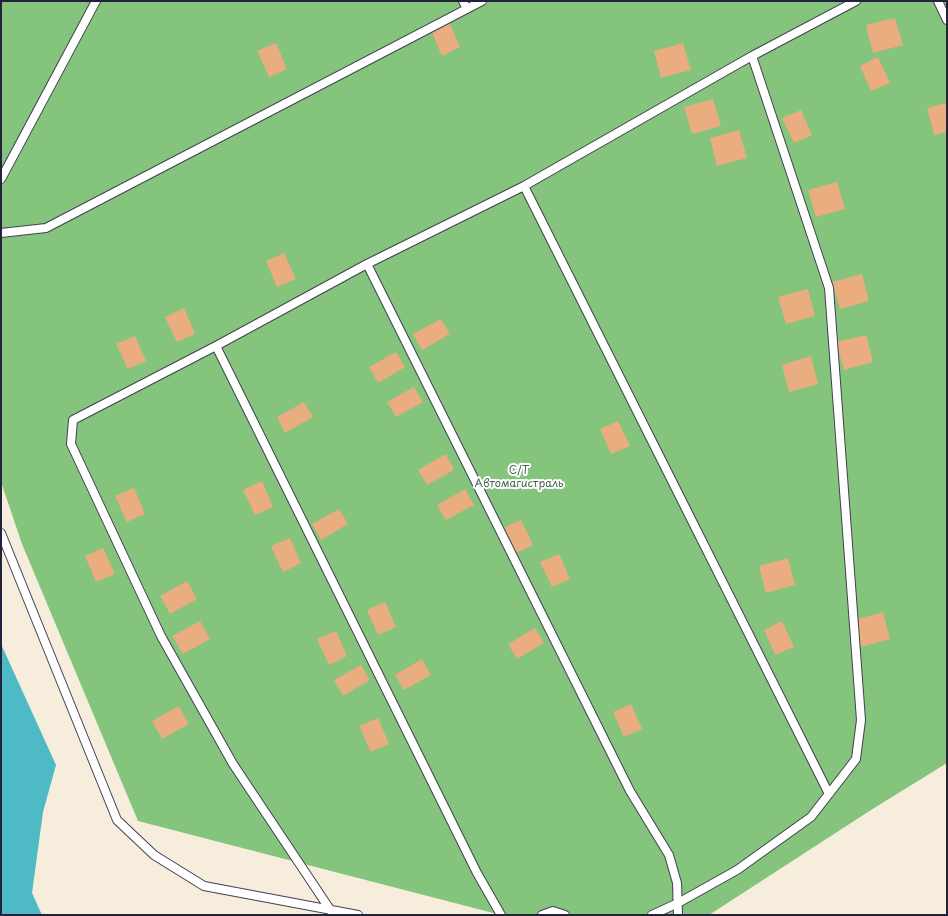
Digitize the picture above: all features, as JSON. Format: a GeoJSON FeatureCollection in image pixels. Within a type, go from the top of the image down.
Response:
{"type":"FeatureCollection","features":[{"type":"Feature","properties":{"kind":"lane"},"geometry":{"type":"LineString","coordinates":[[1,179],[96,1]]}},
{"type":"Feature","properties":{"kind":"lane"},"geometry":{"type":"LineString","coordinates":[[1,233],[46,228],[465,5],[482,1]]}},
{"type":"Feature","properties":{"kind":"lane"},"geometry":{"type":"LineString","coordinates":[[331,911],[233,764],[161,636],[71,444],[73,420],[216,346],[367,264],[524,186],[752,56],[856,1]]}},
{"type":"Feature","properties":{"kind":"lane"},"geometry":{"type":"LineString","coordinates":[[938,1],[947,20]]}},
{"type":"Feature","properties":{"kind":"lane"},"geometry":{"type":"LineString","coordinates":[[652,915],[678,903],[737,870],[811,817],[856,759],[861,720],[829,288],[752,56]]}},
{"type":"Feature","properties":{"kind":"lane"},"geometry":{"type":"LineString","coordinates":[[524,186],[829,794]]}},
{"type":"Feature","properties":{"kind":"lane"},"geometry":{"type":"LineString","coordinates":[[367,264],[630,791],[669,855],[677,882],[678,915]]}},
{"type":"Feature","properties":{"kind":"lane"},"geometry":{"type":"LineString","coordinates":[[216,346],[477,873],[501,915]]}},
{"type":"Feature","properties":{"kind":"lane"},"geometry":{"type":"LineString","coordinates":[[1,533],[118,820],[154,855],[204,886],[358,915]]}},
{"type":"Feature","properties":{"kind":"lane"},"geometry":{"type":"LineString","coordinates":[[542,915],[553,911],[565,915]]}},
{"type":"Feature","properties":{"kind":"green space","name":"С/Т Автомагистраль"},"geometry":{"type":"Polygon","coordinates":[[[1,1],[947,1],[947,763],[871,810],[709,915],[501,915],[138,821],[22,544],[1,482],[1,1]]]}},
{"type":"Feature","properties":{"kind":"water"},"geometry":{"type":"Polygon","coordinates":[[[1,644],[56,765],[43,812],[32,893],[42,915],[1,915],[1,644]]]}},
{"type":"Feature","properties":{"kind":"building"},"geometry":{"type":"Polygon","coordinates":[[[895,18],[903,45],[873,53],[866,25],[895,18]]]}},
{"type":"Feature","properties":{"kind":"building"},"geometry":{"type":"Polygon","coordinates":[[[449,22],[460,47],[442,56],[431,30],[449,22]]]}},
{"type":"Feature","properties":{"kind":"building"},"geometry":{"type":"Polygon","coordinates":[[[276,43],[287,69],[269,77],[257,51],[276,43]]]}},
{"type":"Feature","properties":{"kind":"building"},"geometry":{"type":"Polygon","coordinates":[[[683,43],[691,70],[661,78],[654,51],[683,43]]]}},
{"type":"Feature","properties":{"kind":"building"},"geometry":{"type":"Polygon","coordinates":[[[878,57],[890,83],[871,91],[860,66],[878,57]]]}},
{"type":"Feature","properties":{"kind":"building"},"geometry":{"type":"Polygon","coordinates":[[[713,99],[721,126],[692,134],[684,107],[713,99]]]}},
{"type":"Feature","properties":{"kind":"building"},"geometry":{"type":"Polygon","coordinates":[[[947,103],[947,132],[934,135],[927,108],[947,103]]]}},
{"type":"Feature","properties":{"kind":"building"},"geometry":{"type":"Polygon","coordinates":[[[801,110],[812,135],[794,143],[782,118],[801,110]]]}},
{"type":"Feature","properties":{"kind":"building"},"geometry":{"type":"Polygon","coordinates":[[[739,130],[747,158],[717,166],[710,138],[739,130]]]}},
{"type":"Feature","properties":{"kind":"building"},"geometry":{"type":"Polygon","coordinates":[[[837,182],[845,209],[816,217],[808,190],[837,182]]]}},
{"type":"Feature","properties":{"kind":"building"},"geometry":{"type":"Polygon","coordinates":[[[284,253],[296,279],[277,287],[266,261],[284,253]]]}},
{"type":"Feature","properties":{"kind":"building"},"geometry":{"type":"Polygon","coordinates":[[[862,274],[869,301],[840,309],[832,282],[862,274]]]}},
{"type":"Feature","properties":{"kind":"building"},"geometry":{"type":"Polygon","coordinates":[[[808,289],[815,316],[786,324],[778,297],[808,289]]]}},
{"type":"Feature","properties":{"kind":"building"},"geometry":{"type":"Polygon","coordinates":[[[184,308],[195,334],[177,342],[165,317],[184,308]]]}},
{"type":"Feature","properties":{"kind":"building"},"geometry":{"type":"Polygon","coordinates":[[[441,319],[450,334],[422,350],[413,334],[441,319]]]}},
{"type":"Feature","properties":{"kind":"building"},"geometry":{"type":"Polygon","coordinates":[[[866,335],[873,362],[844,370],[836,342],[866,335]]]}},
{"type":"Feature","properties":{"kind":"building"},"geometry":{"type":"Polygon","coordinates":[[[135,336],[146,361],[128,369],[116,344],[135,336]]]}},
{"type":"Feature","properties":{"kind":"building"},"geometry":{"type":"Polygon","coordinates":[[[396,352],[405,367],[378,383],[369,367],[396,352]]]}},
{"type":"Feature","properties":{"kind":"building"},"geometry":{"type":"Polygon","coordinates":[[[811,356],[818,384],[789,392],[782,365],[811,356]]]}},
{"type":"Feature","properties":{"kind":"building"},"geometry":{"type":"Polygon","coordinates":[[[414,387],[423,402],[396,417],[387,402],[414,387]]]}},
{"type":"Feature","properties":{"kind":"building"},"geometry":{"type":"Polygon","coordinates":[[[304,402],[313,417],[285,433],[277,417],[304,402]]]}},
{"type":"Feature","properties":{"kind":"building"},"geometry":{"type":"Polygon","coordinates":[[[618,421],[630,446],[611,454],[600,429],[618,421]]]}},
{"type":"Feature","properties":{"kind":"building"},"geometry":{"type":"Polygon","coordinates":[[[446,454],[454,470],[427,485],[418,470],[446,454]]]}},
{"type":"Feature","properties":{"kind":"building"},"geometry":{"type":"Polygon","coordinates":[[[262,481],[273,507],[255,515],[243,490],[262,481]]]}},
{"type":"Feature","properties":{"kind":"building"},"geometry":{"type":"Polygon","coordinates":[[[134,488],[145,514],[127,522],[115,496],[134,488]]]}},
{"type":"Feature","properties":{"kind":"building"},"geometry":{"type":"Polygon","coordinates":[[[465,489],[474,505],[446,520],[437,505],[465,489]]]}},
{"type":"Feature","properties":{"kind":"building"},"geometry":{"type":"Polygon","coordinates":[[[339,509],[348,524],[321,540],[312,524],[339,509]]]}},
{"type":"Feature","properties":{"kind":"building"},"geometry":{"type":"Polygon","coordinates":[[[521,520],[533,545],[514,554],[503,528],[521,520]]]}},
{"type":"Feature","properties":{"kind":"building"},"geometry":{"type":"Polygon","coordinates":[[[290,538],[301,563],[283,572],[271,546],[290,538]]]}},
{"type":"Feature","properties":{"kind":"building"},"geometry":{"type":"Polygon","coordinates":[[[103,548],[115,574],[96,582],[85,556],[103,548]]]}},
{"type":"Feature","properties":{"kind":"building"},"geometry":{"type":"Polygon","coordinates":[[[559,554],[570,579],[552,587],[540,562],[559,554]]]}},
{"type":"Feature","properties":{"kind":"building"},"geometry":{"type":"Polygon","coordinates":[[[788,558],[795,585],[766,593],[759,566],[788,558]]]}},
{"type":"Feature","properties":{"kind":"building"},"geometry":{"type":"Polygon","coordinates":[[[187,581],[197,599],[170,614],[160,596],[187,581]]]}},
{"type":"Feature","properties":{"kind":"building"},"geometry":{"type":"Polygon","coordinates":[[[385,602],[396,627],[378,635],[367,610],[385,602]]]}},
{"type":"Feature","properties":{"kind":"building"},"geometry":{"type":"Polygon","coordinates":[[[883,612],[890,639],[861,647],[854,620],[883,612]]]}},
{"type":"Feature","properties":{"kind":"building"},"geometry":{"type":"Polygon","coordinates":[[[200,621],[210,639],[183,654],[172,636],[200,621]]]}},
{"type":"Feature","properties":{"kind":"building"},"geometry":{"type":"Polygon","coordinates":[[[782,621],[794,647],[775,655],[764,630],[782,621]]]}},
{"type":"Feature","properties":{"kind":"building"},"geometry":{"type":"Polygon","coordinates":[[[535,628],[544,643],[517,659],[508,644],[535,628]]]}},
{"type":"Feature","properties":{"kind":"building"},"geometry":{"type":"Polygon","coordinates":[[[336,631],[347,656],[329,665],[317,639],[336,631]]]}},
{"type":"Feature","properties":{"kind":"building"},"geometry":{"type":"Polygon","coordinates":[[[422,659],[431,675],[404,690],[395,675],[422,659]]]}},
{"type":"Feature","properties":{"kind":"building"},"geometry":{"type":"Polygon","coordinates":[[[361,665],[370,680],[343,696],[334,680],[361,665]]]}},
{"type":"Feature","properties":{"kind":"building"},"geometry":{"type":"Polygon","coordinates":[[[631,704],[642,729],[624,737],[613,712],[631,704]]]}},
{"type":"Feature","properties":{"kind":"building"},"geometry":{"type":"Polygon","coordinates":[[[179,706],[189,724],[162,739],[152,721],[179,706]]]}},
{"type":"Feature","properties":{"kind":"building"},"geometry":{"type":"Polygon","coordinates":[[[378,718],[389,744],[371,752],[359,726],[378,718]]]}}]}
